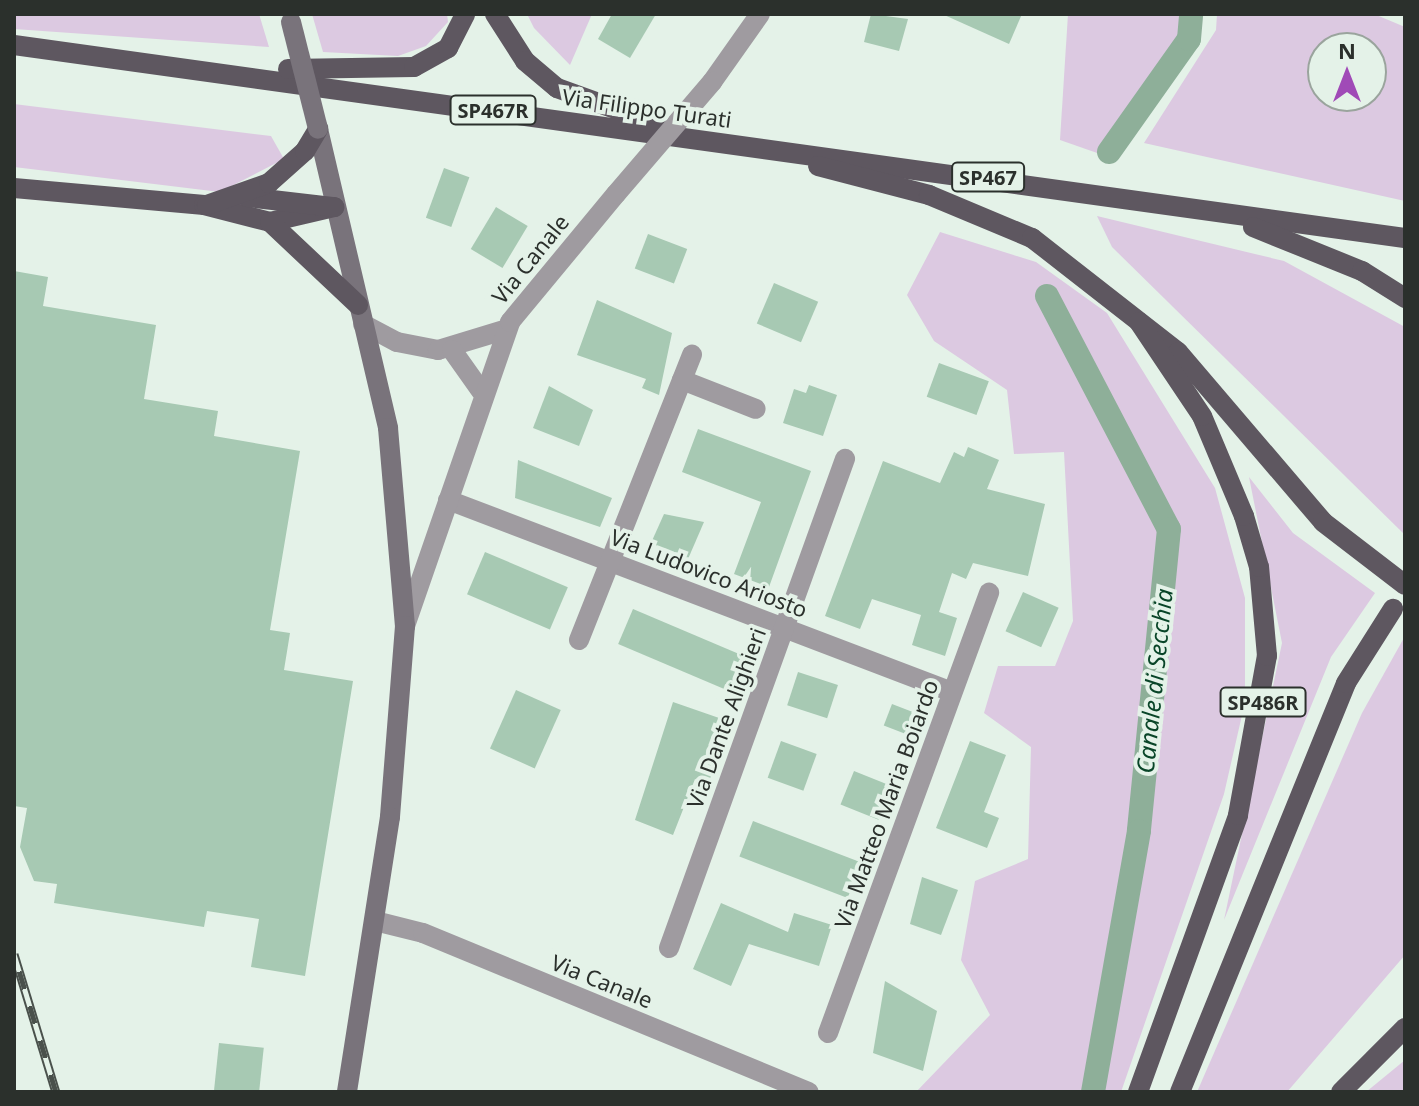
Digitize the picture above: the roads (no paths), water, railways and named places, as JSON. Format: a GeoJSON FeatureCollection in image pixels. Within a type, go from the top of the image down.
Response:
{"type":"FeatureCollection","features":[{"type":"Feature","properties":{"kind":"main road"},"geometry":{"type":"LineString","coordinates":[[238,73],[414,67],[448,48],[465,14]]}},
{"type":"Feature","properties":{"kind":"main road"},"geometry":{"type":"LineString","coordinates":[[495,14],[525,61],[557,88],[983,214],[1032,238],[1197,372],[1323,522],[1405,585]]}},
{"type":"Feature","properties":{"kind":"main road","name":"Via Canale"},"geometry":{"type":"LineString","coordinates":[[290,18],[388,428],[405,626],[375,921],[347,1092]]}},
{"type":"Feature","properties":{"kind":"main road","name":"Via Filippo Turati"},"geometry":{"type":"LineString","coordinates":[[14,45],[238,73],[1226,216]]}},
{"type":"Feature","properties":{"kind":"main road"},"geometry":{"type":"LineString","coordinates":[[243,197],[290,165],[318,129]]}},
{"type":"Feature","properties":{"kind":"main road"},"geometry":{"type":"LineString","coordinates":[[14,188],[204,205],[270,222],[334,207]]}},
{"type":"Feature","properties":{"kind":"main road"},"geometry":{"type":"LineString","coordinates":[[204,205],[243,197],[334,207]]}},
{"type":"Feature","properties":{"kind":"main road"},"geometry":{"type":"LineString","coordinates":[[1226,216],[1362,271],[1405,298]]}},
{"type":"Feature","properties":{"kind":"main road","name":"SP467"},"geometry":{"type":"LineString","coordinates":[[1226,216],[1405,238]]}},
{"type":"Feature","properties":{"kind":"main road"},"geometry":{"type":"LineString","coordinates":[[270,222],[360,314]]}},
{"type":"Feature","properties":{"kind":"main road","name":"SP486R"},"geometry":{"type":"LineString","coordinates":[[1138,1092],[1238,815],[1267,656],[1259,567],[1244,516],[1202,416],[1139,322]]}},
{"type":"Feature","properties":{"kind":"main road","name":"SP486R"},"geometry":{"type":"LineString","coordinates":[[1180,1092],[1346,683],[1393,609]]}},
{"type":"Feature","properties":{"kind":"main road"},"geometry":{"type":"LineString","coordinates":[[1341,1092],[1405,1028]]}},
{"type":"Feature","properties":{"kind":"street","name":"Via Canale"},"geometry":{"type":"LineString","coordinates":[[405,626],[481,391],[507,329],[712,82],[760,14]]}},
{"type":"Feature","properties":{"kind":"street"},"geometry":{"type":"LineString","coordinates":[[360,314],[416,348],[452,350],[507,329]]}},
{"type":"Feature","properties":{"kind":"street"},"geometry":{"type":"LineString","coordinates":[[452,350],[481,391]]}},
{"type":"Feature","properties":{"kind":"street"},"geometry":{"type":"LineString","coordinates":[[579,640],[607,560],[692,355]]}},
{"type":"Feature","properties":{"kind":"street"},"geometry":{"type":"LineString","coordinates":[[682,380],[756,409]]}},
{"type":"Feature","properties":{"kind":"street","name":"Via Dante Alighieri"},"geometry":{"type":"LineString","coordinates":[[669,948],[845,459]]}},
{"type":"Feature","properties":{"kind":"street","name":"Via Ludovico Ariosto"},"geometry":{"type":"LineString","coordinates":[[448,500],[952,692]]}},
{"type":"Feature","properties":{"kind":"street","name":"Via Matteo Maria Boiardo"},"geometry":{"type":"LineString","coordinates":[[828,1033],[989,592]]}},
{"type":"Feature","properties":{"kind":"street","name":"Via Canale"},"geometry":{"type":"LineString","coordinates":[[375,921],[433,937],[809,1092]]}},
{"type":"Feature","properties":{"kind":"waterway","name":"Canale di Secchia"},"geometry":{"type":"LineString","coordinates":[[1109,152],[1189,39],[1191,14]]}},
{"type":"Feature","properties":{"kind":"waterway","name":"Canale di Secchia"},"geometry":{"type":"LineString","coordinates":[[1047,296],[1169,529],[1139,831],[1093,1092]]}},
{"type":"Feature","properties":{"kind":"railway"},"geometry":{"type":"LineString","coordinates":[[14,954],[56,1092]]}}]}
